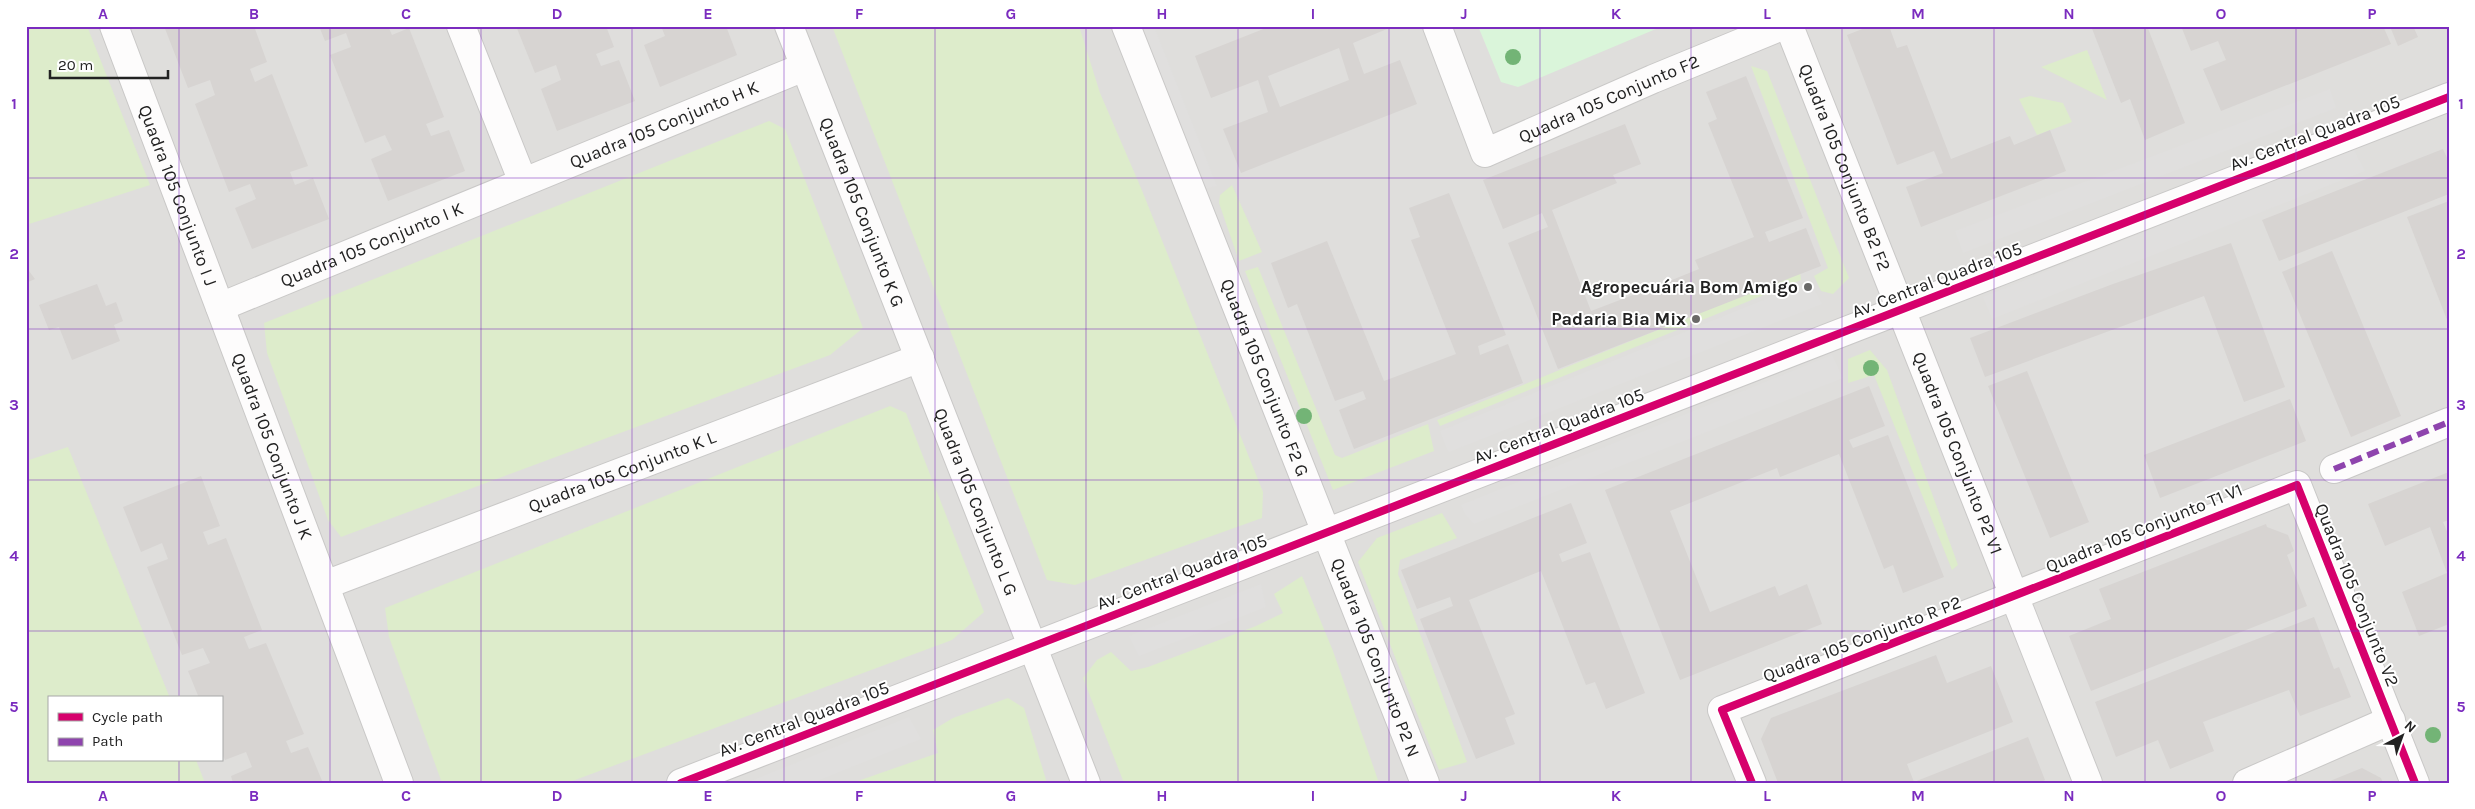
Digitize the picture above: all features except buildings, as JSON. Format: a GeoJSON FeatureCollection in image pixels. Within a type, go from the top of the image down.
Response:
{"type":"FeatureCollection","features":[{"type":"Feature","properties":{"kind":"street","name":"Quadra 105 Conjunto I J"},"geometry":{"type":"LineString","coordinates":[[114,26],[220,307]]}},
{"type":"Feature","properties":{"kind":"street"},"geometry":{"type":"LineString","coordinates":[[461,26],[523,182]]}},
{"type":"Feature","properties":{"kind":"street","name":"Quadra 105 Conjunto K G"},"geometry":{"type":"LineString","coordinates":[[789,26],[920,358]]}},
{"type":"Feature","properties":{"kind":"street","name":"Quadra 105 Conjunto F2 G"},"geometry":{"type":"LineString","coordinates":[[1126,26],[1326,532]]}},
{"type":"Feature","properties":{"kind":"street","name":"Quadra 105 Conjunto F2"},"geometry":{"type":"LineString","coordinates":[[1437,26],[1484,153],[1653,79],[1782,26]]}},
{"type":"Feature","properties":{"kind":"street","name":"Quadra 105 Conjunto B2 F2"},"geometry":{"type":"LineString","coordinates":[[1789,26],[1901,310]]}},
{"type":"Feature","properties":{"kind":"street","name":"Quadra 105 Conjunto H K"},"geometry":{"type":"LineString","coordinates":[[523,182],[804,67]]}},
{"type":"Feature","properties":{"kind":"street","name":"Av. Central Quadra 105"},"geometry":{"type":"LineString","coordinates":[[681,783],[2449,97]]}},
{"type":"Feature","properties":{"kind":"street","name":"Quadra 105 Conjunto I K"},"geometry":{"type":"LineString","coordinates":[[220,307],[523,182]]}},
{"type":"Feature","properties":{"kind":"street","name":"Quadra 105 Conjunto J K"},"geometry":{"type":"LineString","coordinates":[[220,307],[399,783]]}},
{"type":"Feature","properties":{"kind":"street","name":"Quadra 105 Conjunto P2 V1"},"geometry":{"type":"LineString","coordinates":[[1901,310],[2088,783]]}},
{"type":"Feature","properties":{"kind":"street","name":"Quadra 105 Conjunto K L"},"geometry":{"type":"LineString","coordinates":[[325,585],[920,358]]}},
{"type":"Feature","properties":{"kind":"street","name":"Quadra 105 Conjunto L G"},"geometry":{"type":"LineString","coordinates":[[920,358],[1086,783]]}},
{"type":"Feature","properties":{"kind":"street"},"geometry":{"type":"LineString","coordinates":[[2334,469],[2449,422]]}},
{"type":"Feature","properties":{"kind":"street","name":"Quadra 105 Conjunto V2"},"geometry":{"type":"LineString","coordinates":[[2286,488],[2297,485],[2415,783]]}},
{"type":"Feature","properties":{"kind":"street","name":"Quadra 105 Conjunto T1 V1"},"geometry":{"type":"LineString","coordinates":[[2014,596],[2286,488]]}},
{"type":"Feature","properties":{"kind":"street","name":"Quadra 105 Conjunto P2 N"},"geometry":{"type":"LineString","coordinates":[[1326,532],[1425,783]]}},
{"type":"Feature","properties":{"kind":"street","name":"Quadra 105 Conjunto R P2"},"geometry":{"type":"LineString","coordinates":[[1752,783],[1722,710],[2014,596]]}},
{"type":"Feature","properties":{"kind":"street"},"geometry":{"type":"LineString","coordinates":[[2248,783],[2391,720]]}},
{"type":"Feature","properties":{"kind":"shaded area"},"geometry":{"type":"Polygon","coordinates":[[[26,26],[2449,26],[2449,783],[26,783],[26,26]]]}},
{"type":"Feature","properties":{"kind":"shaded area"},"geometry":{"type":"Polygon","coordinates":[[[1130,26],[1154,26],[1217,186],[1198,190],[1130,26]]]}},
{"type":"Feature","properties":{"kind":"shaded area"},"geometry":{"type":"Polygon","coordinates":[[[2330,89],[2336,108],[1963,253],[1955,231],[2330,89]]]}},
{"type":"Feature","properties":{"kind":"shaded area"},"geometry":{"type":"Polygon","coordinates":[[[2353,148],[2365,171],[1992,319],[1983,297],[2353,148]]]}},
{"type":"Feature","properties":{"kind":"shaded area"},"geometry":{"type":"Polygon","coordinates":[[[1810,281],[1822,304],[1449,452],[1447,449],[1440,431],[1810,281]]]}},
{"type":"Feature","properties":{"kind":"shaded area"},"geometry":{"type":"Polygon","coordinates":[[[1832,355],[1843,378],[1474,524],[1465,514],[1461,505],[1832,355]]]}},
{"type":"Feature","properties":{"kind":"shaded area"},"geometry":{"type":"Polygon","coordinates":[[[1261,584],[1266,607],[1139,656],[1129,636],[1261,584]]]}},
{"type":"Feature","properties":{"kind":"shaded area"},"geometry":{"type":"Polygon","coordinates":[[[909,717],[921,739],[812,783],[746,783],[909,717]]]}},
{"type":"Feature","properties":{"kind":"green space"},"geometry":{"type":"Polygon","coordinates":[[[26,26],[87,26],[150,185],[26,225],[26,26]]]}},
{"type":"Feature","properties":{"kind":"green space"},"geometry":{"type":"Polygon","coordinates":[[[832,26],[1079,26],[1100,93],[1141,188],[1263,492],[1262,518],[1075,585],[1047,580],[832,26]]]}},
{"type":"Feature","properties":{"kind":"green space"},"geometry":{"type":"Polygon","coordinates":[[[1478,26],[1663,26],[1518,87],[1501,82],[1478,26]]]}},
{"type":"Feature","properties":{"kind":"green space"},"geometry":{"type":"Polygon","coordinates":[[[2087,50],[2107,100],[2041,67],[2087,50]]]}},
{"type":"Feature","properties":{"kind":"green space"},"geometry":{"type":"Polygon","coordinates":[[[1751,66],[1767,71],[1849,278],[1833,294],[1821,291],[1814,276],[1828,268],[1751,66]]]}},
{"type":"Feature","properties":{"kind":"green space"},"geometry":{"type":"Polygon","coordinates":[[[2030,96],[2063,103],[2072,122],[2037,135],[2019,99],[2030,96]]]}},
{"type":"Feature","properties":{"kind":"green space"},"geometry":{"type":"Polygon","coordinates":[[[769,121],[785,129],[863,328],[830,355],[341,537],[328,520],[267,353],[264,323],[769,121]]]}},
{"type":"Feature","properties":{"kind":"green space"},"geometry":{"type":"Polygon","coordinates":[[[1232,185],[1262,252],[1239,261],[1219,203],[1220,195],[1232,185]]]}},
{"type":"Feature","properties":{"kind":"green space"},"geometry":{"type":"Polygon","coordinates":[[[1258,267],[1335,455],[1342,458],[1428,424],[1434,451],[1333,490],[1245,271],[1258,267]]]}},
{"type":"Feature","properties":{"kind":"green space"},"geometry":{"type":"Polygon","coordinates":[[[1800,272],[1801,280],[1440,426],[1437,420],[1800,272]]]}},
{"type":"Feature","properties":{"kind":"green space"},"geometry":{"type":"Polygon","coordinates":[[[1870,350],[1887,370],[1958,565],[1952,570],[1874,375],[1848,383],[1848,359],[1870,350]]]}},
{"type":"Feature","properties":{"kind":"green space"},"geometry":{"type":"Polygon","coordinates":[[[890,406],[906,413],[984,612],[952,640],[567,783],[442,783],[389,637],[385,608],[890,406]]]}},
{"type":"Feature","properties":{"kind":"green space"},"geometry":{"type":"Polygon","coordinates":[[[68,447],[169,696],[48,696],[48,762],[197,762],[205,783],[26,783],[26,461],[68,447]]]}},
{"type":"Feature","properties":{"kind":"green space"},"geometry":{"type":"Polygon","coordinates":[[[1442,513],[1457,538],[1400,560],[1398,574],[1467,762],[1439,770],[1358,562],[1377,538],[1442,513]]]}},
{"type":"Feature","properties":{"kind":"green space"},"geometry":{"type":"Polygon","coordinates":[[[1302,576],[1333,651],[1379,783],[1124,783],[1083,678],[1097,660],[1111,652],[1131,671],[1148,667],[1256,626],[1283,613],[1274,594],[1302,576]]]}},
{"type":"Feature","properties":{"kind":"green space"},"geometry":{"type":"Polygon","coordinates":[[[1008,698],[1024,708],[1047,783],[852,783],[938,753],[933,730],[953,718],[1008,698]]]}},
{"type":"Feature","properties":{"kind":"marked path"},"geometry":{"type":"LineString","coordinates":[[2334,469],[2449,422]]}},
{"type":"Feature","properties":{"kind":"cycle path"},"geometry":{"type":"LineString","coordinates":[[681,783],[2449,97]]}},
{"type":"Feature","properties":{"kind":"cycle path"},"geometry":{"type":"LineString","coordinates":[[1752,783],[1722,710],[2297,485],[2415,783]]}},
{"type":"Feature","properties":{"kind":"place","name":"Agropecuária Bom Amigo"},"geometry":{"type":"Point","coordinates":[1808,287]}},
{"type":"Feature","properties":{"kind":"place","name":"Padaria Bia Mix"},"geometry":{"type":"Point","coordinates":[1696,319]}}]}
